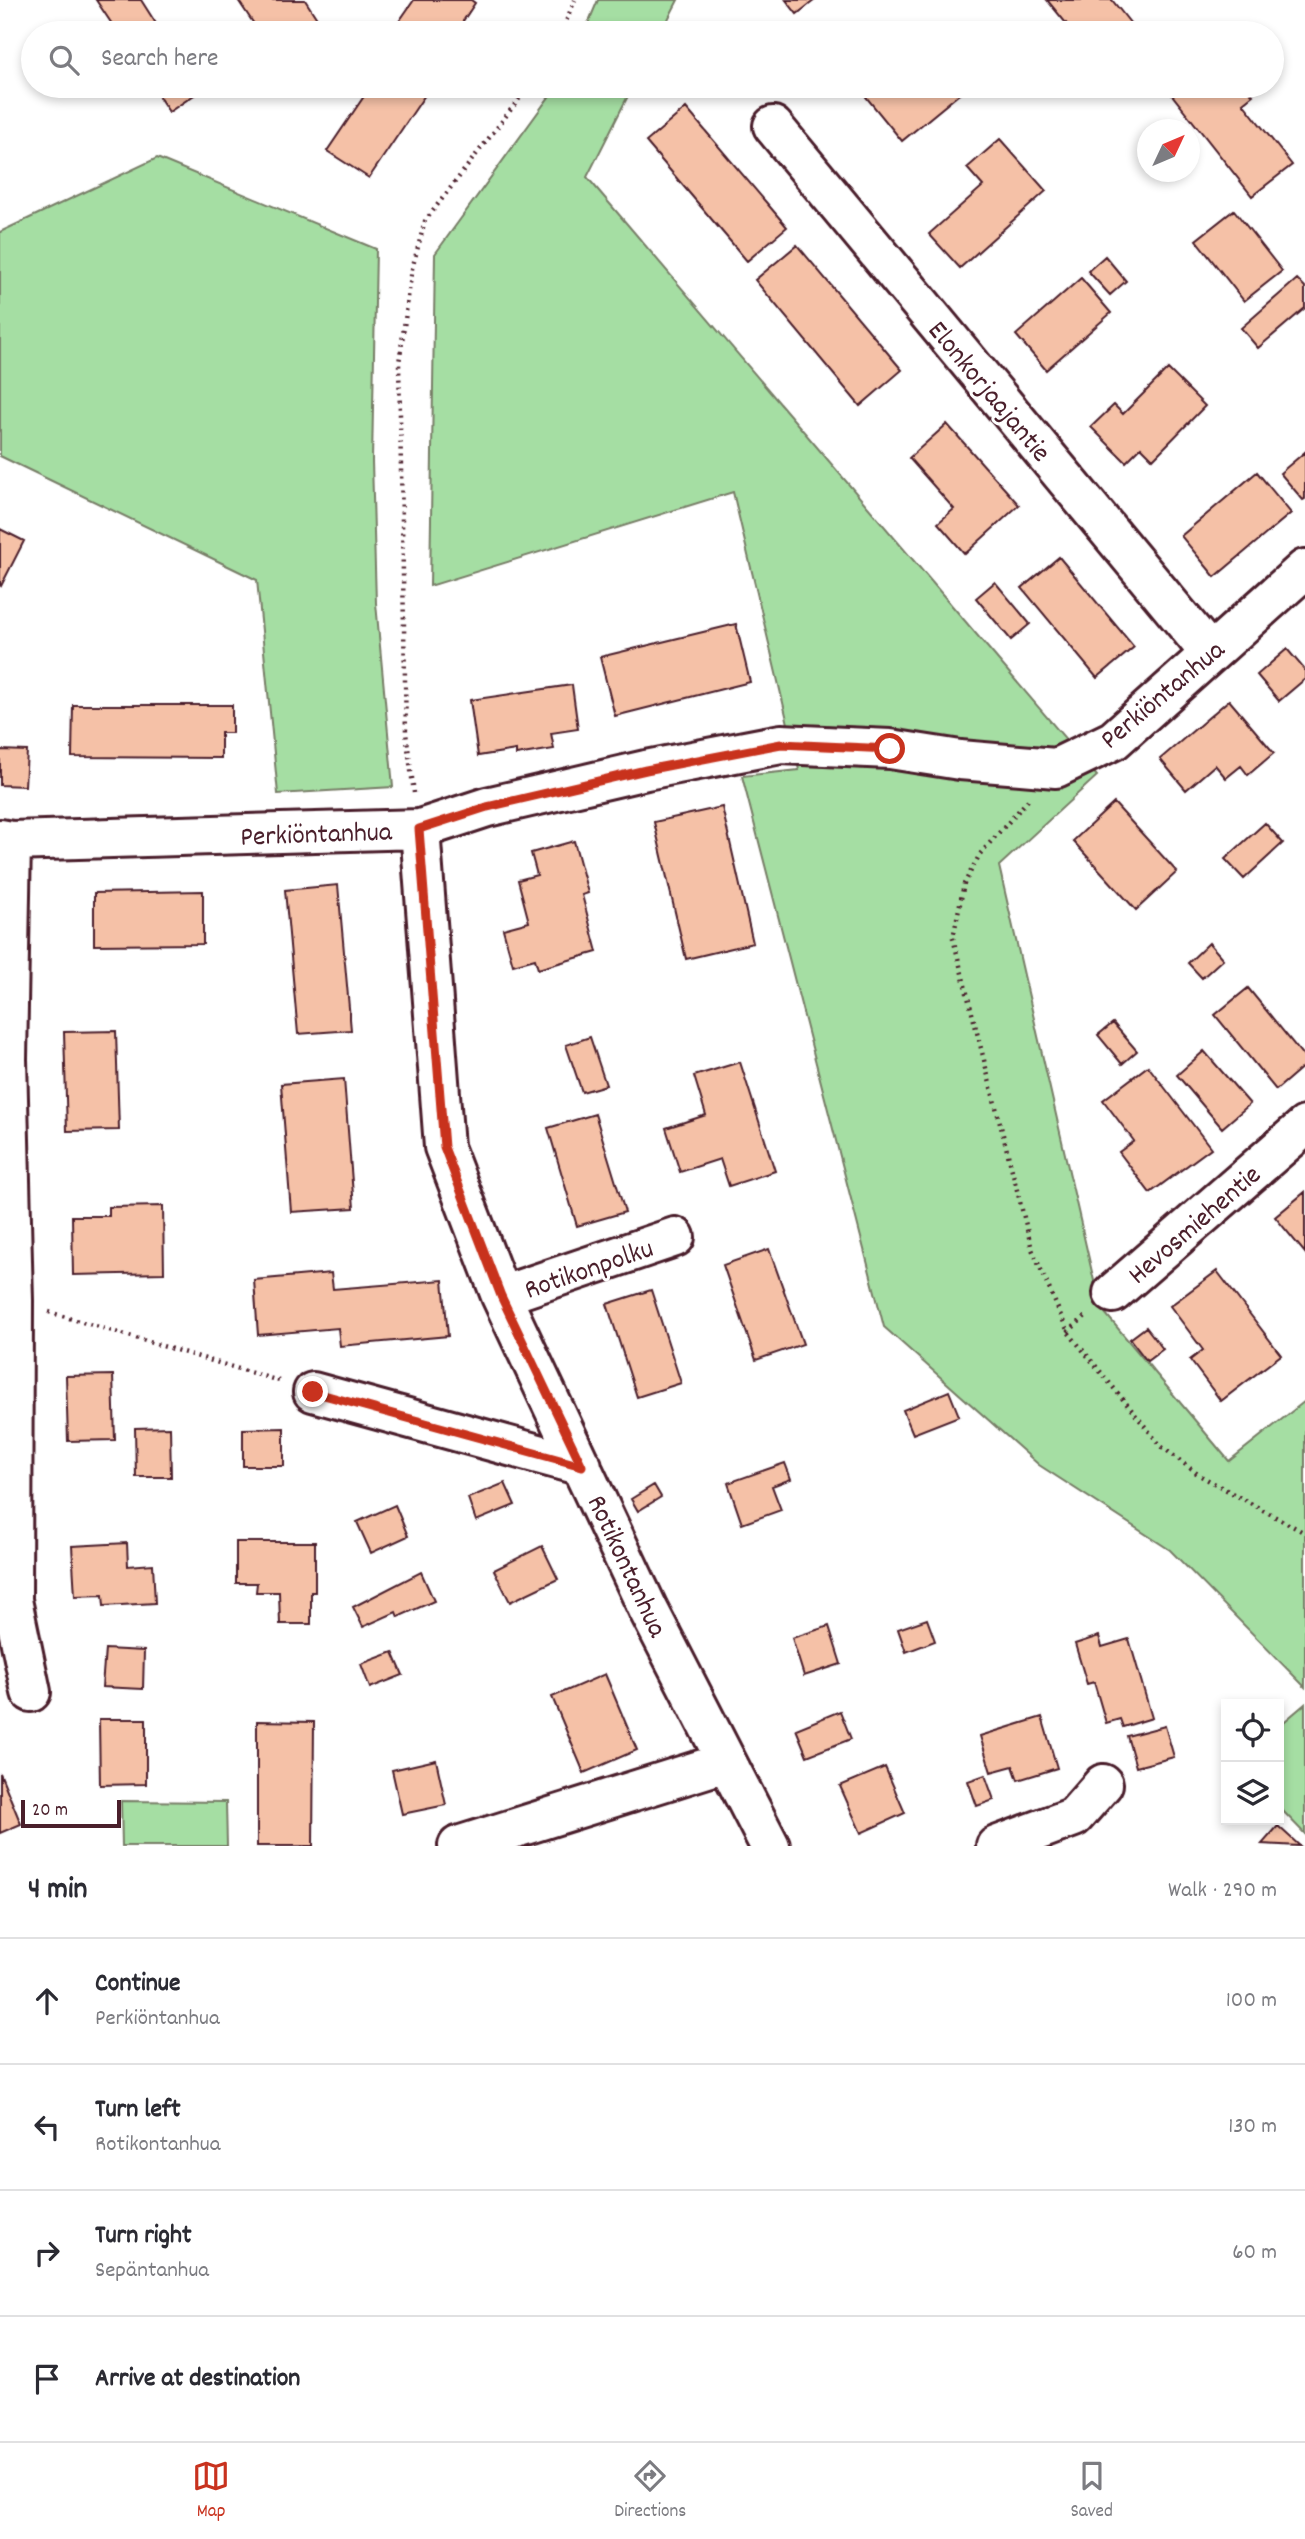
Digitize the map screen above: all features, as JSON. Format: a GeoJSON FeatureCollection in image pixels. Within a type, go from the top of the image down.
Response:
{"type":"FeatureCollection","features":[{"type":"Feature","properties":{"kind":"street","name":"Elonkorjaajantie"},"geometry":{"type":"LineString","coordinates":[[773,126],[1210,653]]}},
{"type":"Feature","properties":{"kind":"street","name":"Perkiöntanhua"},"geometry":{"type":"LineString","coordinates":[[6,840],[419,829],[500,804],[646,770],[781,744],[890,749],[960,760],[1056,768],[1114,740],[1305,569]]}},
{"type":"Feature","properties":{"kind":"street","name":"Rotikontanhua"},"geometry":{"type":"LineString","coordinates":[[419,829],[444,1147],[501,1296],[648,1609],[770,1846]]}},
{"type":"Feature","properties":{"kind":"street"},"geometry":{"type":"LineString","coordinates":[[6,840],[7,1059],[13,1301],[12,1600],[31,1692]]}},
{"type":"Feature","properties":{"kind":"street","name":"Hevosmiehentie"},"geometry":{"type":"LineString","coordinates":[[1113,1293],[1305,1126]]}},
{"type":"Feature","properties":{"kind":"street","name":"Rotikonpolku"},"geometry":{"type":"LineString","coordinates":[[501,1296],[675,1237]]}},
{"type":"Feature","properties":{"kind":"street"},"geometry":{"type":"LineString","coordinates":[[313,1392],[582,1466]]}},
{"type":"Feature","properties":{"kind":"street"},"geometry":{"type":"LineString","coordinates":[[457,1846],[726,1762]]}},
{"type":"Feature","properties":{"kind":"street"},"geometry":{"type":"LineString","coordinates":[[996,1846],[1074,1817],[1103,1784]]}},
{"type":"Feature","properties":{"kind":"path"},"geometry":{"type":"LineString","coordinates":[[566,21],[575,0]]}},
{"type":"Feature","properties":{"kind":"path"},"geometry":{"type":"LineString","coordinates":[[419,829],[406,733],[399,363],[412,269],[425,221],[520,98]]}},
{"type":"Feature","properties":{"kind":"path"},"geometry":{"type":"LineString","coordinates":[[1056,768],[980,854],[964,884],[953,938],[1032,1249],[1068,1332],[1161,1446],[1199,1475],[1305,1533]]}},
{"type":"Feature","properties":{"kind":"path"},"geometry":{"type":"LineString","coordinates":[[13,1301],[313,1392]]}},
{"type":"Feature","properties":{"kind":"green space"},"geometry":{"type":"Polygon","coordinates":[[[598,0],[678,0],[667,21],[589,21],[598,0]]]}},
{"type":"Feature","properties":{"kind":"green space"},"geometry":{"type":"Polygon","coordinates":[[[548,98],[627,98],[587,177],[1097,776],[999,866],[1100,1307],[1229,1461],[1305,1401],[1305,1687],[1170,1550],[1039,1465],[884,1327],[742,776],[799,770],[733,492],[430,586],[435,254],[548,98]]]}},
{"type":"Feature","properties":{"kind":"green space"},"geometry":{"type":"Polygon","coordinates":[[[157,158],[376,249],[372,461],[376,603],[393,787],[278,794],[257,580],[0,456],[0,232],[157,158]]]}},
{"type":"Feature","properties":{"kind":"green space"},"geometry":{"type":"Polygon","coordinates":[[[1305,1704],[1305,1834],[1284,1812],[1284,1722],[1305,1704]]]}},
{"type":"Feature","properties":{"kind":"green space"},"geometry":{"type":"Polygon","coordinates":[[[121,1801],[226,1802],[227,1846],[122,1846],[121,1801]]]}},
{"type":"Feature","properties":{"kind":"building"},"geometry":{"type":"Polygon","coordinates":[[[96,0],[141,0],[154,21],[110,21],[96,0]]]}},
{"type":"Feature","properties":{"kind":"building"},"geometry":{"type":"Polygon","coordinates":[[[238,0],[305,0],[319,21],[252,21],[238,0]]]}},
{"type":"Feature","properties":{"kind":"building"},"geometry":{"type":"Polygon","coordinates":[[[414,0],[471,0],[475,3],[463,21],[399,21],[414,0]]]}},
{"type":"Feature","properties":{"kind":"building"},"geometry":{"type":"Polygon","coordinates":[[[786,0],[815,0],[797,14],[786,0]]]}},
{"type":"Feature","properties":{"kind":"building"},"geometry":{"type":"Polygon","coordinates":[[[1047,0],[1112,0],[1129,21],[1064,21],[1047,0]]]}},
{"type":"Feature","properties":{"kind":"building"},"geometry":{"type":"Polygon","coordinates":[[[160,98],[190,98],[169,112],[160,98]]]}},
{"type":"Feature","properties":{"kind":"building"},"geometry":{"type":"Polygon","coordinates":[[[363,98],[423,98],[369,178],[327,151],[363,98]]]}},
{"type":"Feature","properties":{"kind":"building"},"geometry":{"type":"Polygon","coordinates":[[[867,98],[954,98],[902,141],[867,98]]]}},
{"type":"Feature","properties":{"kind":"building"},"geometry":{"type":"Polygon","coordinates":[[[1174,98],[1249,98],[1243,103],[1292,165],[1252,196],[1200,130],[1200,119],[1191,119],[1174,98]]]}},
{"type":"Feature","properties":{"kind":"building"},"geometry":{"type":"Polygon","coordinates":[[[686,108],[787,227],[747,261],[646,142],[686,108]]]}},
{"type":"Feature","properties":{"kind":"building"},"geometry":{"type":"Polygon","coordinates":[[[1000,139],[1046,191],[960,268],[929,234],[983,186],[967,168],[1000,139]]]}},
{"type":"Feature","properties":{"kind":"building"},"geometry":{"type":"Polygon","coordinates":[[[1234,210],[1282,271],[1244,301],[1196,240],[1234,210]]]}},
{"type":"Feature","properties":{"kind":"building"},"geometry":{"type":"Polygon","coordinates":[[[797,245],[902,370],[860,406],[755,280],[797,245]]]}},
{"type":"Feature","properties":{"kind":"building"},"geometry":{"type":"Polygon","coordinates":[[[1105,256],[1126,281],[1110,295],[1088,271],[1105,256]]]}},
{"type":"Feature","properties":{"kind":"building"},"geometry":{"type":"Polygon","coordinates":[[[1081,278],[1111,313],[1046,370],[1016,335],[1081,278]]]}},
{"type":"Feature","properties":{"kind":"building"},"geometry":{"type":"Polygon","coordinates":[[[1297,279],[1305,287],[1305,308],[1258,348],[1241,328],[1297,279]]]}},
{"type":"Feature","properties":{"kind":"building"},"geometry":{"type":"Polygon","coordinates":[[[1168,369],[1205,406],[1153,459],[1141,447],[1126,462],[1091,427],[1114,405],[1123,414],[1168,369]]]}},
{"type":"Feature","properties":{"kind":"building"},"geometry":{"type":"Polygon","coordinates":[[[947,424],[1019,505],[965,554],[938,523],[954,509],[909,458],[947,424]]]}},
{"type":"Feature","properties":{"kind":"building"},"geometry":{"type":"Polygon","coordinates":[[[1305,452],[1305,499],[1303,500],[1280,473],[1305,452]]]}},
{"type":"Feature","properties":{"kind":"building"},"geometry":{"type":"Polygon","coordinates":[[[1257,472],[1291,513],[1215,577],[1181,536],[1257,472]]]}},
{"type":"Feature","properties":{"kind":"building"},"geometry":{"type":"Polygon","coordinates":[[[0,529],[24,541],[1,586],[0,585],[0,529]]]}},
{"type":"Feature","properties":{"kind":"building"},"geometry":{"type":"Polygon","coordinates":[[[1059,557],[1134,647],[1097,678],[1022,588],[1059,557]]]}},
{"type":"Feature","properties":{"kind":"building"},"geometry":{"type":"Polygon","coordinates":[[[995,582],[1030,624],[1011,640],[976,598],[995,582]]]}},
{"type":"Feature","properties":{"kind":"building"},"geometry":{"type":"Polygon","coordinates":[[[736,624],[750,682],[615,716],[600,657],[736,624]]]}},
{"type":"Feature","properties":{"kind":"building"},"geometry":{"type":"Polygon","coordinates":[[[1287,649],[1305,670],[1305,679],[1279,701],[1257,675],[1287,649]]]}},
{"type":"Feature","properties":{"kind":"building"},"geometry":{"type":"Polygon","coordinates":[[[572,685],[578,729],[551,733],[554,749],[516,755],[516,750],[478,756],[470,700],[572,685]]]}},
{"type":"Feature","properties":{"kind":"building"},"geometry":{"type":"Polygon","coordinates":[[[1229,700],[1274,753],[1248,775],[1241,766],[1226,778],[1215,765],[1186,790],[1160,759],[1229,700]]]}},
{"type":"Feature","properties":{"kind":"building"},"geometry":{"type":"Polygon","coordinates":[[[73,705],[232,705],[232,733],[221,733],[221,758],[72,757],[73,705]]]}},
{"type":"Feature","properties":{"kind":"building"},"geometry":{"type":"Polygon","coordinates":[[[0,750],[27,751],[25,786],[0,785],[0,750]]]}},
{"type":"Feature","properties":{"kind":"building"},"geometry":{"type":"Polygon","coordinates":[[[1114,803],[1177,872],[1136,910],[1073,841],[1114,803]]]}},
{"type":"Feature","properties":{"kind":"building"},"geometry":{"type":"Polygon","coordinates":[[[722,807],[753,943],[686,959],[654,822],[722,807]]]}},
{"type":"Feature","properties":{"kind":"building"},"geometry":{"type":"Polygon","coordinates":[[[1265,823],[1283,843],[1244,879],[1225,859],[1265,823]]]}},
{"type":"Feature","properties":{"kind":"building"},"geometry":{"type":"Polygon","coordinates":[[[574,841],[588,893],[582,895],[597,952],[538,969],[535,959],[513,965],[503,929],[529,922],[518,880],[537,875],[531,853],[574,841]]]}},
{"type":"Feature","properties":{"kind":"building"},"geometry":{"type":"Polygon","coordinates":[[[338,885],[351,1030],[298,1034],[285,890],[338,885]]]}},
{"type":"Feature","properties":{"kind":"building"},"geometry":{"type":"Polygon","coordinates":[[[203,891],[203,944],[94,945],[94,893],[203,891]]]}},
{"type":"Feature","properties":{"kind":"building"},"geometry":{"type":"Polygon","coordinates":[[[1209,943],[1223,959],[1202,978],[1188,963],[1209,943]]]}},
{"type":"Feature","properties":{"kind":"building"},"geometry":{"type":"Polygon","coordinates":[[[1248,988],[1305,1058],[1305,1065],[1276,1090],[1215,1015],[1248,988]]]}},
{"type":"Feature","properties":{"kind":"building"},"geometry":{"type":"Polygon","coordinates":[[[1113,1023],[1137,1051],[1122,1064],[1098,1035],[1113,1023]]]}},
{"type":"Feature","properties":{"kind":"building"},"geometry":{"type":"Polygon","coordinates":[[[116,1031],[119,1130],[67,1131],[64,1032],[116,1031]]]}},
{"type":"Feature","properties":{"kind":"building"},"geometry":{"type":"Polygon","coordinates":[[[590,1037],[606,1085],[582,1092],[566,1045],[590,1037]]]}},
{"type":"Feature","properties":{"kind":"building"},"geometry":{"type":"Polygon","coordinates":[[[1204,1051],[1250,1104],[1222,1128],[1177,1075],[1204,1051]]]}},
{"type":"Feature","properties":{"kind":"building"},"geometry":{"type":"Polygon","coordinates":[[[740,1062],[775,1171],[729,1186],[720,1159],[680,1172],[666,1128],[706,1115],[694,1076],[740,1062]]]}},
{"type":"Feature","properties":{"kind":"building"},"geometry":{"type":"Polygon","coordinates":[[[1148,1066],[1211,1148],[1150,1193],[1119,1152],[1134,1141],[1103,1100],[1148,1066]]]}},
{"type":"Feature","properties":{"kind":"building"},"geometry":{"type":"Polygon","coordinates":[[[344,1079],[354,1208],[291,1212],[281,1084],[344,1079]]]}},
{"type":"Feature","properties":{"kind":"building"},"geometry":{"type":"Polygon","coordinates":[[[595,1114],[625,1212],[577,1226],[548,1128],[595,1114]]]}},
{"type":"Feature","properties":{"kind":"building"},"geometry":{"type":"Polygon","coordinates":[[[1305,1192],[1305,1253],[1275,1217],[1305,1192]]]}},
{"type":"Feature","properties":{"kind":"building"},"geometry":{"type":"Polygon","coordinates":[[[163,1206],[164,1273],[73,1275],[72,1216],[109,1216],[109,1207],[163,1206]]]}},
{"type":"Feature","properties":{"kind":"building"},"geometry":{"type":"Polygon","coordinates":[[[769,1249],[803,1344],[756,1360],[723,1265],[769,1249]]]}},
{"type":"Feature","properties":{"kind":"building"},"geometry":{"type":"Polygon","coordinates":[[[1217,1271],[1281,1355],[1221,1401],[1190,1360],[1203,1350],[1170,1306],[1217,1271]]]}},
{"type":"Feature","properties":{"kind":"building"},"geometry":{"type":"Polygon","coordinates":[[[331,1273],[333,1289],[443,1280],[448,1336],[340,1346],[338,1328],[258,1335],[254,1280],[331,1273]]]}},
{"type":"Feature","properties":{"kind":"building"},"geometry":{"type":"Polygon","coordinates":[[[651,1290],[681,1383],[637,1397],[607,1304],[651,1290]]]}},
{"type":"Feature","properties":{"kind":"building"},"geometry":{"type":"Polygon","coordinates":[[[1146,1327],[1163,1349],[1147,1361],[1130,1339],[1146,1327]]]}},
{"type":"Feature","properties":{"kind":"building"},"geometry":{"type":"Polygon","coordinates":[[[113,1375],[115,1440],[68,1441],[66,1376],[113,1375]]]}},
{"type":"Feature","properties":{"kind":"building"},"geometry":{"type":"Polygon","coordinates":[[[949,1391],[959,1416],[913,1434],[903,1410],[949,1391]]]}},
{"type":"Feature","properties":{"kind":"building"},"geometry":{"type":"Polygon","coordinates":[[[170,1427],[171,1477],[136,1477],[135,1428],[170,1427]]]}},
{"type":"Feature","properties":{"kind":"building"},"geometry":{"type":"Polygon","coordinates":[[[284,1428],[284,1466],[243,1466],[243,1429],[284,1428]]]}},
{"type":"Feature","properties":{"kind":"building"},"geometry":{"type":"Polygon","coordinates":[[[785,1463],[791,1479],[772,1486],[781,1510],[742,1524],[728,1483],[785,1463]]]}},
{"type":"Feature","properties":{"kind":"building"},"geometry":{"type":"Polygon","coordinates":[[[505,1483],[515,1505],[476,1521],[468,1498],[505,1483]]]}},
{"type":"Feature","properties":{"kind":"building"},"geometry":{"type":"Polygon","coordinates":[[[654,1485],[661,1497],[638,1511],[631,1499],[654,1485]]]}},
{"type":"Feature","properties":{"kind":"building"},"geometry":{"type":"Polygon","coordinates":[[[395,1505],[408,1536],[371,1553],[357,1522],[395,1505]]]}},
{"type":"Feature","properties":{"kind":"building"},"geometry":{"type":"Polygon","coordinates":[[[236,1542],[315,1542],[315,1592],[311,1592],[311,1624],[280,1624],[279,1592],[256,1592],[257,1583],[236,1583],[236,1542]]]}},
{"type":"Feature","properties":{"kind":"building"},"geometry":{"type":"Polygon","coordinates":[[[127,1543],[128,1566],[153,1564],[155,1603],[104,1606],[103,1595],[75,1596],[72,1546],[127,1543]]]}},
{"type":"Feature","properties":{"kind":"building"},"geometry":{"type":"Polygon","coordinates":[[[542,1546],[558,1579],[510,1602],[494,1570],[542,1546]]]}},
{"type":"Feature","properties":{"kind":"building"},"geometry":{"type":"Polygon","coordinates":[[[421,1572],[434,1601],[398,1617],[396,1612],[363,1627],[353,1607],[421,1572]]]}},
{"type":"Feature","properties":{"kind":"building"},"geometry":{"type":"Polygon","coordinates":[[[927,1619],[935,1641],[906,1652],[898,1629],[927,1619]]]}},
{"type":"Feature","properties":{"kind":"building"},"geometry":{"type":"Polygon","coordinates":[[[829,1626],[841,1664],[804,1676],[792,1638],[829,1626]]]}},
{"type":"Feature","properties":{"kind":"building"},"geometry":{"type":"Polygon","coordinates":[[[1099,1636],[1102,1647],[1129,1639],[1152,1718],[1123,1727],[1120,1719],[1106,1723],[1094,1682],[1087,1684],[1075,1644],[1099,1636]]]}},
{"type":"Feature","properties":{"kind":"building"},"geometry":{"type":"Polygon","coordinates":[[[105,1649],[144,1651],[143,1689],[102,1687],[105,1649]]]}},
{"type":"Feature","properties":{"kind":"building"},"geometry":{"type":"Polygon","coordinates":[[[393,1652],[403,1675],[370,1688],[361,1664],[393,1652]]]}},
{"type":"Feature","properties":{"kind":"building"},"geometry":{"type":"Polygon","coordinates":[[[605,1674],[637,1750],[584,1773],[552,1697],[605,1674]]]}},
{"type":"Feature","properties":{"kind":"building"},"geometry":{"type":"Polygon","coordinates":[[[840,1711],[851,1739],[807,1756],[796,1729],[840,1711]]]}},
{"type":"Feature","properties":{"kind":"building"},"geometry":{"type":"Polygon","coordinates":[[[1042,1717],[1057,1768],[1018,1780],[1013,1766],[991,1772],[980,1736],[1042,1717]]]}},
{"type":"Feature","properties":{"kind":"building"},"geometry":{"type":"Polygon","coordinates":[[[99,1719],[146,1719],[146,1784],[100,1785],[99,1719]]]}},
{"type":"Feature","properties":{"kind":"building"},"geometry":{"type":"Polygon","coordinates":[[[257,1721],[314,1722],[313,1846],[257,1846],[257,1721]]]}},
{"type":"Feature","properties":{"kind":"building"},"geometry":{"type":"Polygon","coordinates":[[[1165,1726],[1174,1757],[1136,1767],[1127,1736],[1165,1726]]]}},
{"type":"Feature","properties":{"kind":"building"},"geometry":{"type":"Polygon","coordinates":[[[436,1760],[446,1805],[402,1814],[392,1770],[436,1760]]]}},
{"type":"Feature","properties":{"kind":"building"},"geometry":{"type":"Polygon","coordinates":[[[885,1767],[905,1813],[861,1833],[840,1786],[885,1767]]]}},
{"type":"Feature","properties":{"kind":"building"},"geometry":{"type":"Polygon","coordinates":[[[0,1773],[21,1824],[0,1833],[0,1773]]]}},
{"type":"Feature","properties":{"kind":"building"},"geometry":{"type":"Polygon","coordinates":[[[985,1775],[994,1800],[977,1806],[968,1781],[985,1775]]]}},
{"type":"Feature","properties":{"kind":"building"},"geometry":{"type":"Polygon","coordinates":[[[1278,1826],[1300,1846],[1262,1844],[1278,1826]]]}},
{"type":"Feature","properties":{"kind":"route"},"geometry":{"type":"LineString","coordinates":[[313,1392],[582,1466],[501,1296],[444,1147],[419,829],[487,807],[646,770],[781,744],[890,749]]}}]}
